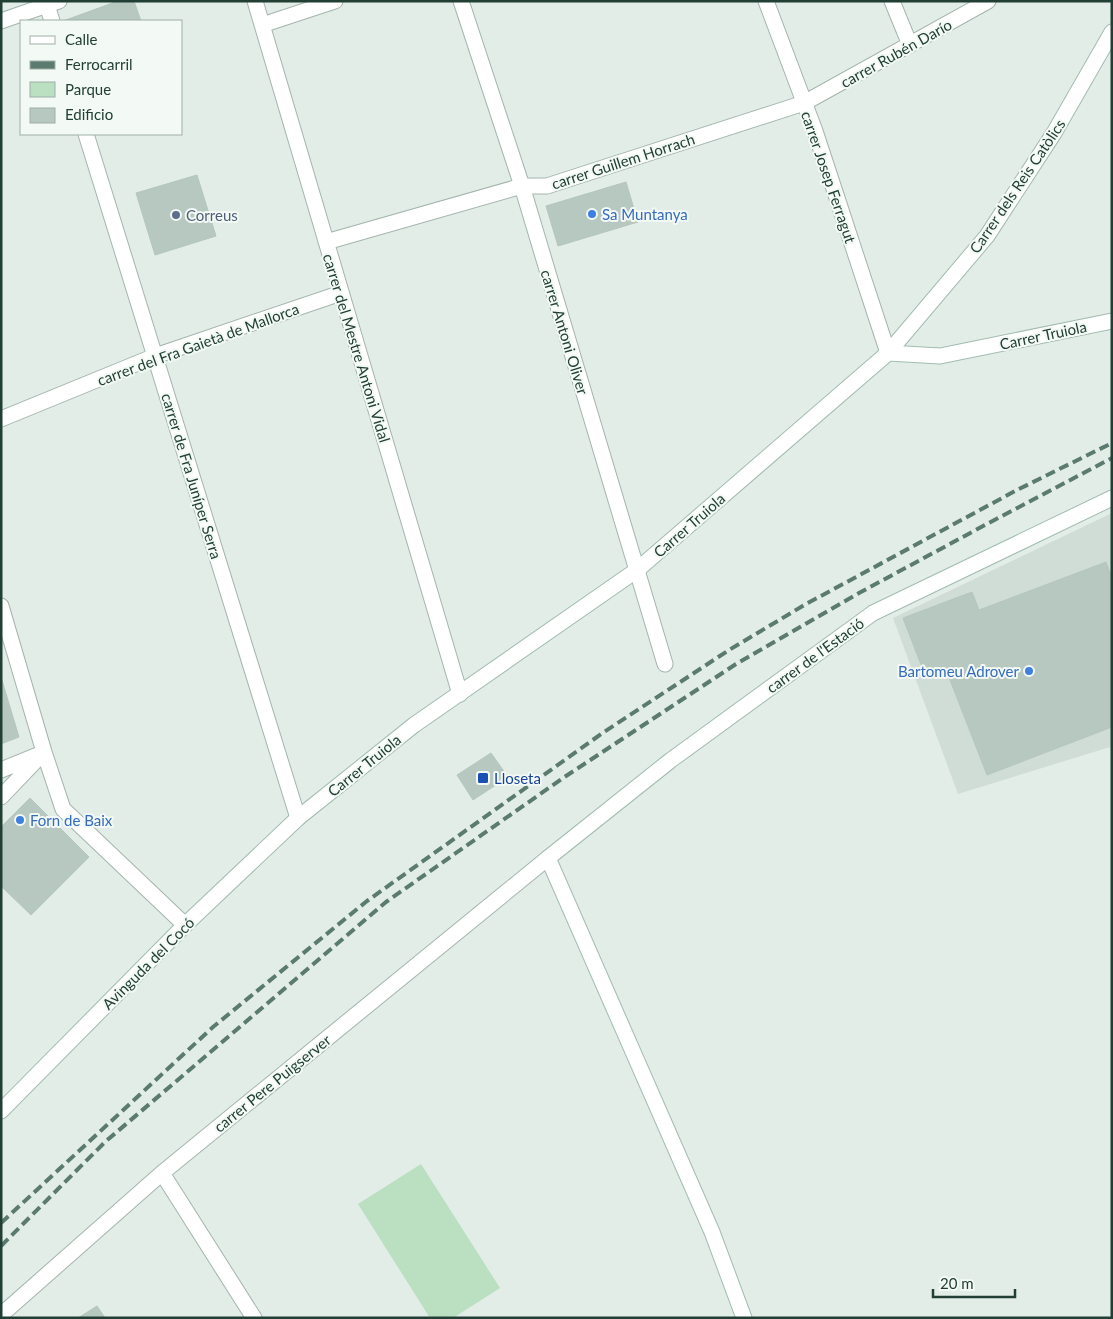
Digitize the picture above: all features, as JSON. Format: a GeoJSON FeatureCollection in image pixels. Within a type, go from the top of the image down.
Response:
{"type":"FeatureCollection","features":[{"type":"Feature","properties":{"kind":"street","name":"carrer del Mestre Antoni Vidal"},"geometry":{"type":"LineString","coordinates":[[255,1],[460,694]]}},
{"type":"Feature","properties":{"kind":"street"},"geometry":{"type":"LineString","coordinates":[[262,25],[335,1]]}},
{"type":"Feature","properties":{"kind":"street","name":"carrer Antoni Oliver"},"geometry":{"type":"LineString","coordinates":[[461,1],[522,186],[665,664]]}},
{"type":"Feature","properties":{"kind":"street","name":"carrer Josep Ferragut"},"geometry":{"type":"LineString","coordinates":[[766,1],[815,130],[888,353]]}},
{"type":"Feature","properties":{"kind":"street"},"geometry":{"type":"LineString","coordinates":[[892,1],[910,45]]}},
{"type":"Feature","properties":{"kind":"street","name":"carrer Rubén Darío"},"geometry":{"type":"LineString","coordinates":[[804,104],[988,1]]}},
{"type":"Feature","properties":{"kind":"street"},"geometry":{"type":"LineString","coordinates":[[1,21],[53,3],[52,20]]}},
{"type":"Feature","properties":{"kind":"street","name":"Carrer dels Reis Catòlics"},"geometry":{"type":"LineString","coordinates":[[888,353],[987,236],[1054,133],[1112,32]]}},
{"type":"Feature","properties":{"kind":"street","name":"carrer Guillem Horrach"},"geometry":{"type":"LineString","coordinates":[[326,242],[522,186],[547,186],[804,104]]}},
{"type":"Feature","properties":{"kind":"street","name":"carrer de Fra Juníper Serra"},"geometry":{"type":"LineString","coordinates":[[86,135],[298,818]]}},
{"type":"Feature","properties":{"kind":"street","name":"carrer del Fra Gaietà de Mallorca"},"geometry":{"type":"LineString","coordinates":[[1,420],[155,356],[341,293]]}},
{"type":"Feature","properties":{"kind":"street","name":"Carrer Truiola"},"geometry":{"type":"LineString","coordinates":[[298,818],[414,725],[636,570],[888,353],[940,356],[1112,321]]}},
{"type":"Feature","properties":{"kind":"street","name":"carrer de l'Estació"},"geometry":{"type":"LineString","coordinates":[[548,858],[671,760],[873,613],[1112,498]]}},
{"type":"Feature","properties":{"kind":"street"},"geometry":{"type":"LineString","coordinates":[[1,606],[44,752],[63,809],[185,925]]}},
{"type":"Feature","properties":{"kind":"street"},"geometry":{"type":"LineString","coordinates":[[1,770],[44,752]]}},
{"type":"Feature","properties":{"kind":"street"},"geometry":{"type":"LineString","coordinates":[[1,796],[44,752]]}},
{"type":"Feature","properties":{"kind":"street","name":"Avinguda del Cocó"},"geometry":{"type":"LineString","coordinates":[[1,1110],[185,925],[298,818]]}},
{"type":"Feature","properties":{"kind":"street"},"geometry":{"type":"LineString","coordinates":[[548,858],[712,1232],[744,1318]]}},
{"type":"Feature","properties":{"kind":"street","name":"carrer Pere Puigserver"},"geometry":{"type":"LineString","coordinates":[[1,1315],[162,1174],[548,858]]}},
{"type":"Feature","properties":{"kind":"street"},"geometry":{"type":"LineString","coordinates":[[162,1174],[254,1318]]}},
{"type":"Feature","properties":{"kind":"shaded area","name":"Bartomeu Adrover"},"geometry":{"type":"Polygon","coordinates":[[[1112,513],[1112,752],[1110,747],[958,794],[893,618],[1112,513]]]}},
{"type":"Feature","properties":{"kind":"green space"},"geometry":{"type":"Polygon","coordinates":[[[421,1164],[500,1288],[453,1318],[430,1318],[358,1204],[421,1164]]]}},
{"type":"Feature","properties":{"kind":"building"},"geometry":{"type":"Polygon","coordinates":[[[118,1],[134,1],[141,20],[66,20],[118,1]]]}},
{"type":"Feature","properties":{"kind":"building","name":"Correus"},"geometry":{"type":"Polygon","coordinates":[[[197,175],[216,236],[155,255],[136,193],[197,175]]]}},
{"type":"Feature","properties":{"kind":"building","name":"Sa Muntanya"},"geometry":{"type":"Polygon","coordinates":[[[626,182],[638,222],[558,246],[546,206],[626,182]]]}},
{"type":"Feature","properties":{"kind":"building","name":"Bartomeu Adrover"},"geometry":{"type":"Polygon","coordinates":[[[1106,562],[1112,578],[1112,727],[987,775],[945,667],[925,675],[903,618],[972,592],[979,610],[1106,562]]]}},
{"type":"Feature","properties":{"kind":"building"},"geometry":{"type":"Polygon","coordinates":[[[1,677],[19,737],[1,744],[1,677]]]}},
{"type":"Feature","properties":{"kind":"building"},"geometry":{"type":"Polygon","coordinates":[[[491,753],[508,777],[473,800],[457,775],[491,753]]]}},
{"type":"Feature","properties":{"kind":"building"},"geometry":{"type":"Polygon","coordinates":[[[30,798],[89,857],[31,915],[1,886],[1,827],[30,798]]]}},
{"type":"Feature","properties":{"kind":"building"},"geometry":{"type":"Polygon","coordinates":[[[97,1306],[105,1318],[78,1318],[97,1306]]]}},
{"type":"Feature","properties":{"kind":"railway"},"geometry":{"type":"LineString","coordinates":[[1,1223],[213,1027],[367,901],[604,732],[729,650],[806,604],[1017,490],[1112,443]]}},
{"type":"Feature","properties":{"kind":"railway"},"geometry":{"type":"LineString","coordinates":[[1,1246],[105,1142],[386,902],[563,778],[736,664],[859,593],[1112,458]]}},
{"type":"Feature","properties":{"kind":"place","name":"Sa Muntanya"},"geometry":{"type":"Point","coordinates":[592,214]}},
{"type":"Feature","properties":{"kind":"place","name":"Correus"},"geometry":{"type":"Point","coordinates":[176,215]}},
{"type":"Feature","properties":{"kind":"place","name":"Bartomeu Adrover"},"geometry":{"type":"Point","coordinates":[1029,671]}},
{"type":"Feature","properties":{"kind":"place","name":"Lloseta"},"geometry":{"type":"Point","coordinates":[483,778]}},
{"type":"Feature","properties":{"kind":"place","name":"Forn de Baix"},"geometry":{"type":"Point","coordinates":[20,820]}}]}
